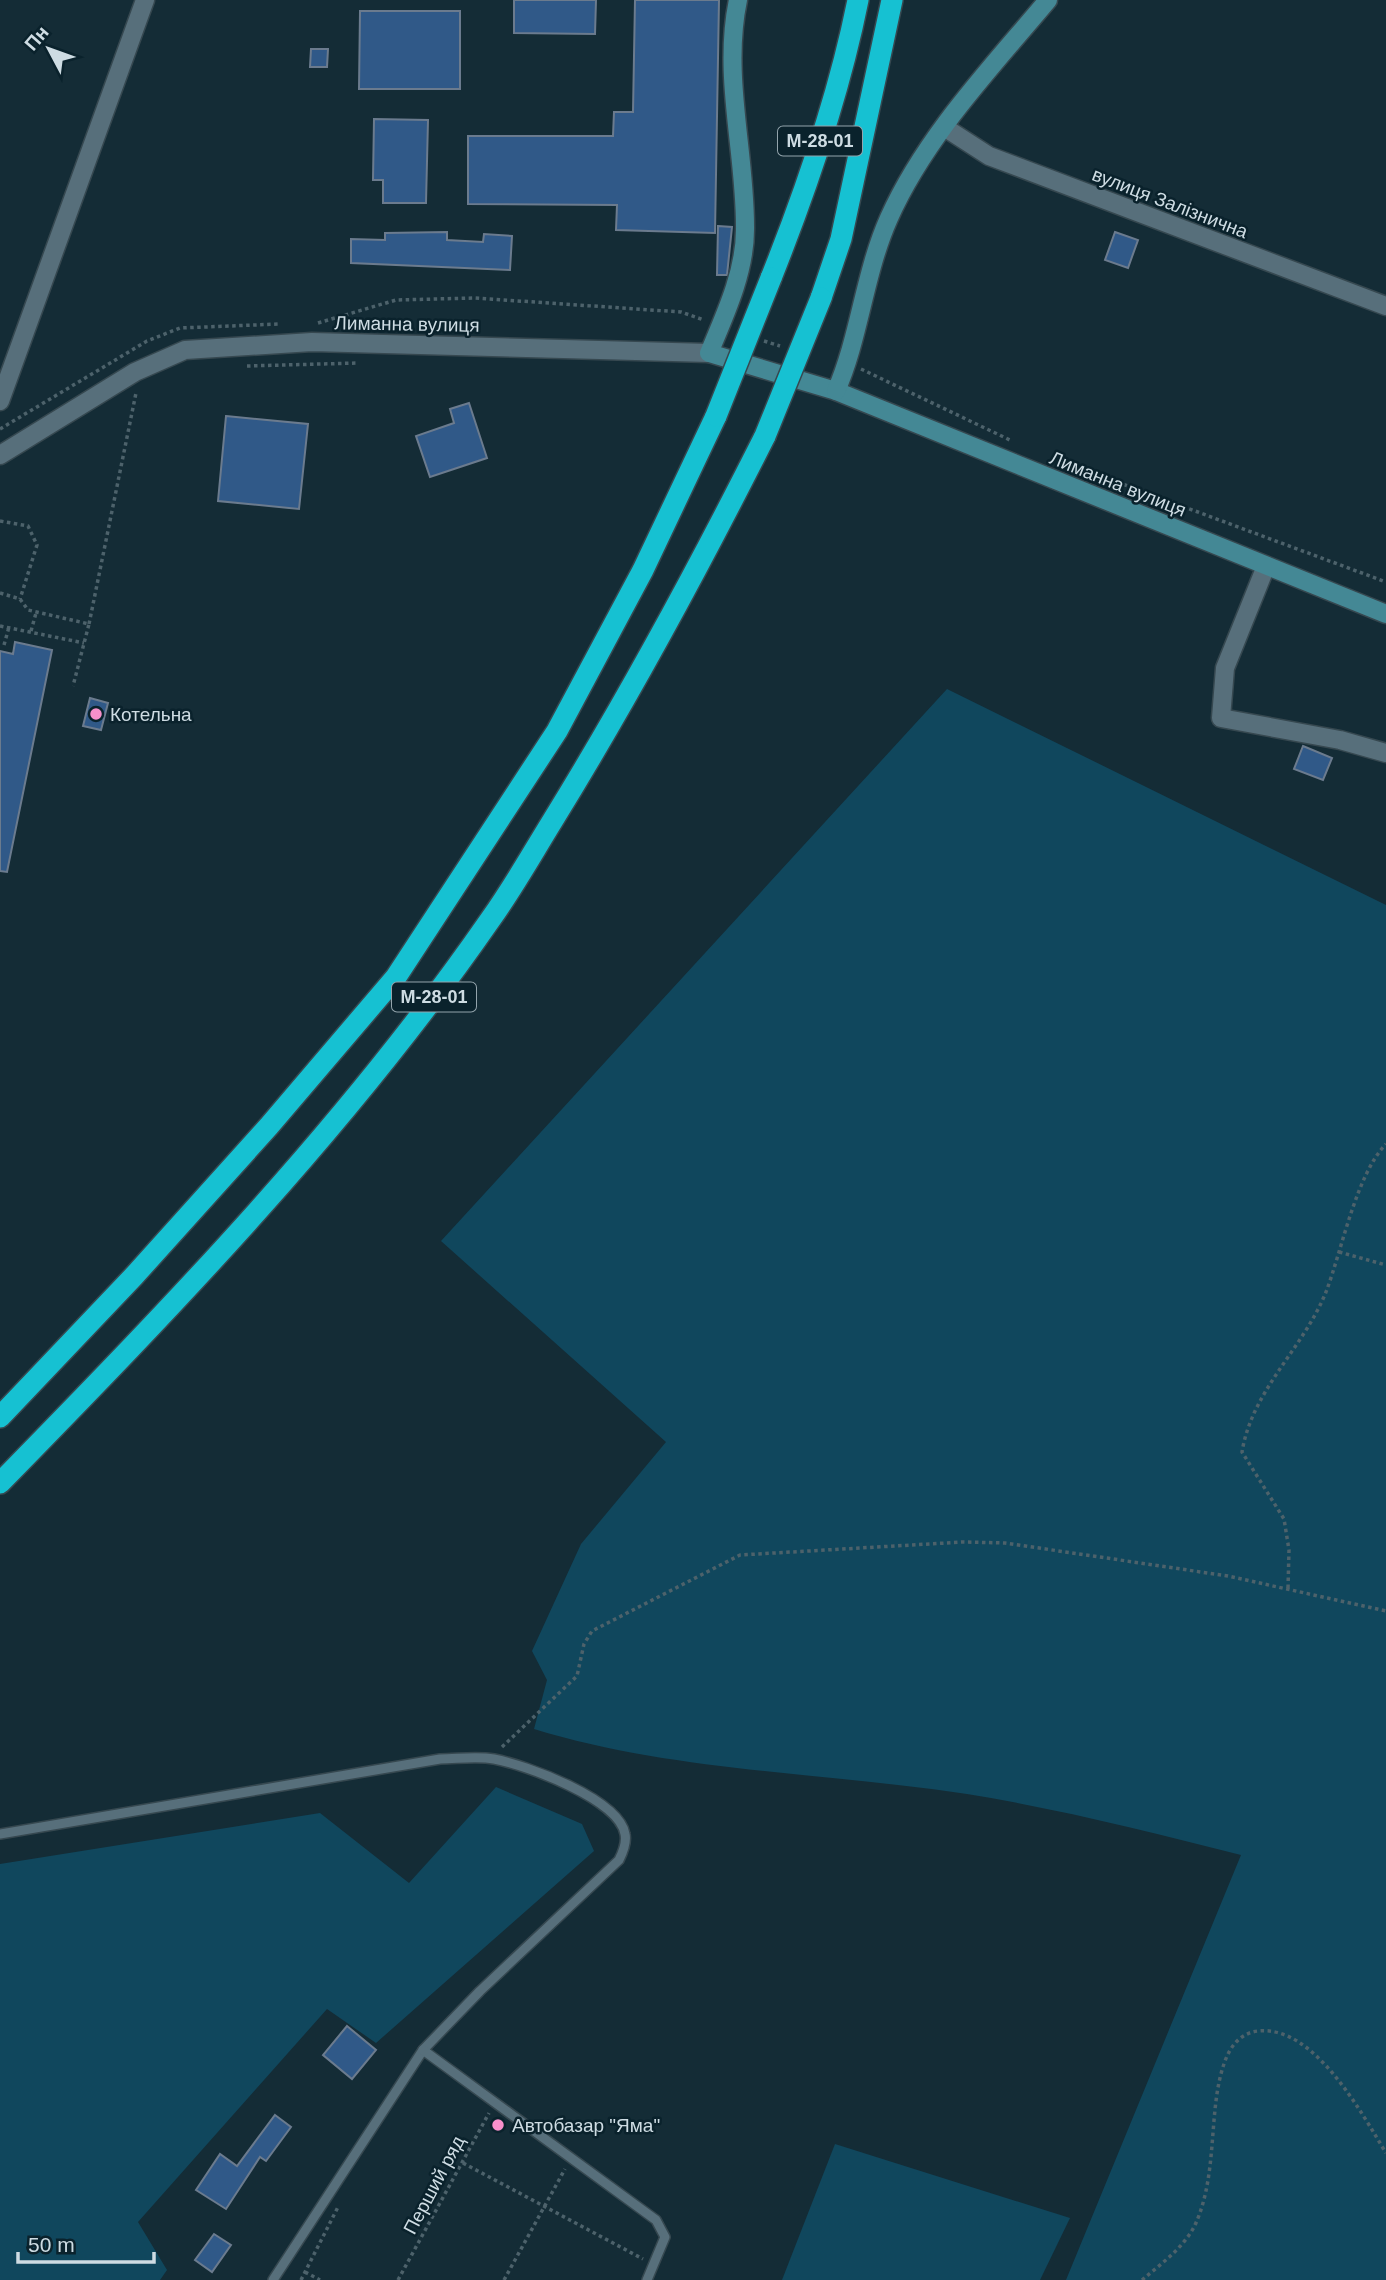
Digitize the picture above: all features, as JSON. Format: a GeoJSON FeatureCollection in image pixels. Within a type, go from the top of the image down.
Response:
{"type":"FeatureCollection","features":[{"type":"Feature","properties":{"kind":"highway","name":"М-28-01"},"geometry":{"type":"LineString","coordinates":[[0,1417],[233,1166],[396,976],[557,731],[643,570],[716,416],[798,209],[832,103],[858,0]]}},
{"type":"Feature","properties":{"kind":"highway","name":"М-28-01"},"geometry":{"type":"LineString","coordinates":[[0,1483],[158,1322],[296,1168],[442,986],[492,919],[589,761],[679,605],[765,436],[821,298],[841,239],[869,120],[892,0]]}},
{"type":"Feature","properties":{"kind":"highway"},"geometry":{"type":"LineString","coordinates":[[869,120],[892,56],[906,0]]}},
{"type":"Feature","properties":{"kind":"main road"},"geometry":{"type":"LineString","coordinates":[[709,353],[733,296],[745,232],[733,36],[738,0]]}},
{"type":"Feature","properties":{"kind":"main road"},"geometry":{"type":"LineString","coordinates":[[836,391],[848,363],[869,274],[887,221],[908,180],[944,127],[1048,0]]}},
{"type":"Feature","properties":{"kind":"main road","name":"Лиманна вулиця"},"geometry":{"type":"LineString","coordinates":[[709,353],[836,391],[1386,614]]}},
{"type":"Feature","properties":{"kind":"street"},"geometry":{"type":"LineString","coordinates":[[0,401],[145,0]]}},
{"type":"Feature","properties":{"kind":"street","name":"вулиця Залізнична"},"geometry":{"type":"LineString","coordinates":[[944,127],[989,156],[1386,306]]}},
{"type":"Feature","properties":{"kind":"street","name":"Лиманна вулиця"},"geometry":{"type":"LineString","coordinates":[[0,455],[144,368],[185,350],[312,342],[709,353]]}},
{"type":"Feature","properties":{"kind":"street"},"geometry":{"type":"LineString","coordinates":[[1266,566],[1225,668],[1221,718],[1340,740],[1386,753]]}},
{"type":"Feature","properties":{"kind":"lane"},"geometry":{"type":"LineString","coordinates":[[0,1834],[440,1759],[491,1758],[535,1771],[601,1803],[621,1823],[625,1847],[610,1871],[481,1991],[423,2050],[273,2280]]}},
{"type":"Feature","properties":{"kind":"lane"},"geometry":{"type":"LineString","coordinates":[[423,2050],[656,2220],[665,2237],[647,2280]]}},
{"type":"Feature","properties":{"kind":"path"},"geometry":{"type":"LineString","coordinates":[[243,366],[362,363]]}},
{"type":"Feature","properties":{"kind":"path"},"geometry":{"type":"LineString","coordinates":[[870,374],[1022,446]]}},
{"type":"Feature","properties":{"kind":"path"},"geometry":{"type":"LineString","coordinates":[[73,686],[89,624],[137,388],[127,397]]}},
{"type":"Feature","properties":{"kind":"path"},"geometry":{"type":"LineString","coordinates":[[1048,456],[1386,582]]}},
{"type":"Feature","properties":{"kind":"path"},"geometry":{"type":"LineString","coordinates":[[0,520],[28,526],[37,545],[20,599]]}},
{"type":"Feature","properties":{"kind":"path"},"geometry":{"type":"LineString","coordinates":[[0,593],[20,599],[28,610],[89,624]]}},
{"type":"Feature","properties":{"kind":"path"},"geometry":{"type":"LineString","coordinates":[[31,631],[36,612]]}},
{"type":"Feature","properties":{"kind":"path"},"geometry":{"type":"LineString","coordinates":[[0,625],[84,643]]}},
{"type":"Feature","properties":{"kind":"path"},"geometry":{"type":"LineString","coordinates":[[4,645],[9,627]]}},
{"type":"Feature","properties":{"kind":"path"},"geometry":{"type":"LineString","coordinates":[[1288,1588],[1284,1519],[1242,1452],[1246,1427],[1264,1391],[1307,1328],[1325,1293],[1365,1175],[1386,1144]]}},
{"type":"Feature","properties":{"kind":"path"},"geometry":{"type":"LineString","coordinates":[[1339,1252],[1386,1265]]}},
{"type":"Feature","properties":{"kind":"path"},"geometry":{"type":"LineString","coordinates":[[491,1758],[577,1676],[584,1644],[592,1632],[740,1555],[963,1542],[1005,1543],[1288,1588],[1386,1611]]}},
{"type":"Feature","properties":{"kind":"path"},"geometry":{"type":"LineString","coordinates":[[1142,2280],[1183,2244],[1198,2219],[1211,2168],[1225,2062],[1235,2042],[1250,2032],[1282,2032],[1321,2059],[1386,2153]]}},
{"type":"Feature","properties":{"kind":"path","name":"Перший ряд"},"geometry":{"type":"LineString","coordinates":[[398,2280],[494,2102]]}},
{"type":"Feature","properties":{"kind":"path"},"geometry":{"type":"LineString","coordinates":[[503,2280],[571,2158]]}},
{"type":"Feature","properties":{"kind":"path"},"geometry":{"type":"LineString","coordinates":[[463,2163],[655,2265]]}},
{"type":"Feature","properties":{"kind":"path"},"geometry":{"type":"LineString","coordinates":[[305,2272],[320,2280]]}},
{"type":"Feature","properties":{"kind":"shaded area"},"geometry":{"type":"Polygon","coordinates":[[[947,689],[1386,905],[1386,2280],[1066,2280],[1241,1855],[1001,1800],[913,1787],[695,1763],[587,1743],[534,1729],[547,1680],[532,1651],[581,1544],[666,1442],[441,1241],[947,689]]]}},
{"type":"Feature","properties":{"kind":"shaded area"},"geometry":{"type":"Polygon","coordinates":[[[496,1787],[582,1824],[594,1851],[376,2043],[327,2009],[138,2222],[167,2270],[160,2280],[0,2280],[0,1864],[320,1813],[409,1883],[496,1787]]]}},
{"type":"Feature","properties":{"kind":"shaded area"},"geometry":{"type":"Polygon","coordinates":[[[835,2144],[1070,2218],[1040,2280],[782,2280],[835,2144]]]}},
{"type":"Feature","properties":{"kind":"building"},"geometry":{"type":"Polygon","coordinates":[[[514,0],[596,0],[595,34],[514,33],[514,0]]]}},
{"type":"Feature","properties":{"kind":"building"},"geometry":{"type":"Polygon","coordinates":[[[635,0],[719,0],[715,233],[616,230],[617,205],[468,204],[468,136],[613,136],[614,112],[633,112],[635,0]]]}},
{"type":"Feature","properties":{"kind":"building"},"geometry":{"type":"Polygon","coordinates":[[[360,11],[460,11],[460,89],[359,89],[360,11]]]}},
{"type":"Feature","properties":{"kind":"building"},"geometry":{"type":"Polygon","coordinates":[[[311,49],[328,49],[327,67],[310,67],[311,49]]]}},
{"type":"Feature","properties":{"kind":"building"},"geometry":{"type":"Polygon","coordinates":[[[374,119],[428,120],[426,203],[383,203],[383,180],[373,180],[374,119]]]}},
{"type":"Feature","properties":{"kind":"building"},"geometry":{"type":"Polygon","coordinates":[[[718,226],[732,227],[727,275],[717,275],[718,226]]]}},
{"type":"Feature","properties":{"kind":"building"},"geometry":{"type":"Polygon","coordinates":[[[447,232],[447,240],[483,242],[484,234],[512,236],[510,270],[351,263],[351,239],[385,240],[385,233],[447,232]]]}},
{"type":"Feature","properties":{"kind":"building"},"geometry":{"type":"Polygon","coordinates":[[[1115,232],[1138,240],[1128,268],[1105,260],[1115,232]]]}},
{"type":"Feature","properties":{"kind":"building"},"geometry":{"type":"Polygon","coordinates":[[[469,403],[487,458],[430,477],[416,436],[454,423],[450,409],[469,403]]]}},
{"type":"Feature","properties":{"kind":"building"},"geometry":{"type":"Polygon","coordinates":[[[226,416],[308,424],[299,509],[218,501],[226,416]]]}},
{"type":"Feature","properties":{"kind":"building"},"geometry":{"type":"Polygon","coordinates":[[[15,642],[52,650],[7,872],[0,871],[0,651],[13,654],[15,642]]]}},
{"type":"Feature","properties":{"kind":"building","name":"Котельна"},"geometry":{"type":"Polygon","coordinates":[[[90,698],[108,703],[101,730],[83,726],[90,698]]]}},
{"type":"Feature","properties":{"kind":"building"},"geometry":{"type":"Polygon","coordinates":[[[1303,746],[1332,758],[1323,780],[1294,769],[1303,746]]]}},
{"type":"Feature","properties":{"kind":"building"},"geometry":{"type":"Polygon","coordinates":[[[347,2026],[376,2050],[352,2079],[323,2055],[347,2026]]]}},
{"type":"Feature","properties":{"kind":"building"},"geometry":{"type":"Polygon","coordinates":[[[275,2115],[291,2127],[266,2161],[260,2157],[226,2209],[196,2190],[220,2154],[237,2166],[275,2115]]]}},
{"type":"Feature","properties":{"kind":"building"},"geometry":{"type":"Polygon","coordinates":[[[214,2234],[231,2245],[212,2272],[195,2260],[214,2234]]]}},
{"type":"Feature","properties":{"kind":"place","name":"Котельна"},"geometry":{"type":"Point","coordinates":[96,714]}},
{"type":"Feature","properties":{"kind":"place","name":"Автобазар \"Яма\""},"geometry":{"type":"Point","coordinates":[498,2125]}}]}
